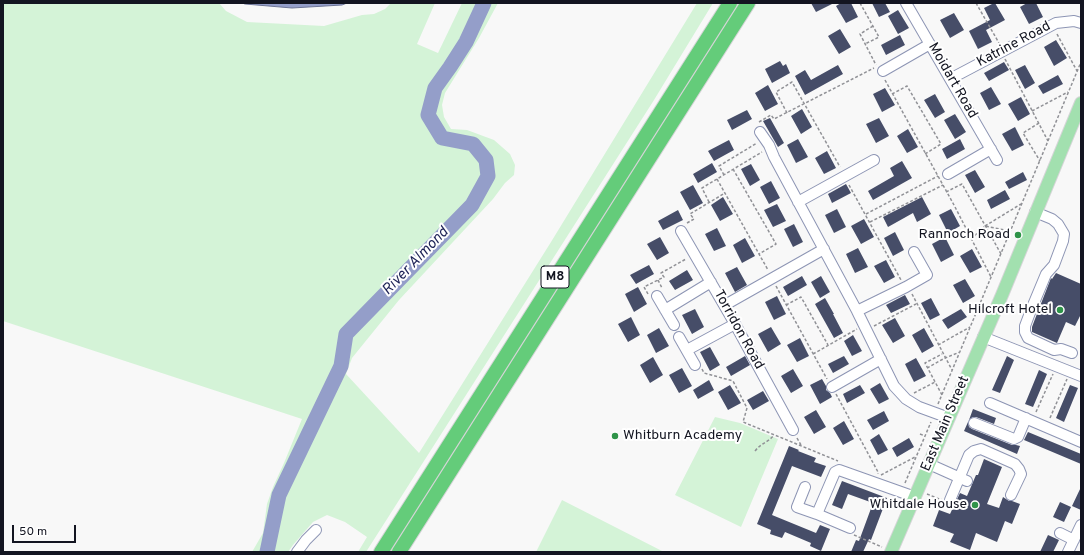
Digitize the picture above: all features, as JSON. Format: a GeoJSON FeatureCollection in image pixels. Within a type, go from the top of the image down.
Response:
{"type":"FeatureCollection","features":[{"type":"Feature","properties":{"kind":"highway","name":"M8"},"geometry":{"type":"LineString","coordinates":[[381,552],[730,3]]}},
{"type":"Feature","properties":{"kind":"highway","name":"M8"},"geometry":{"type":"LineString","coordinates":[[399,552],[748,3]]}},
{"type":"Feature","properties":{"kind":"main road","name":"East Main Street"},"geometry":{"type":"LineString","coordinates":[[891,552],[949,418],[986,338],[1036,212],[1080,109]]}},
{"type":"Feature","properties":{"kind":"street","name":"Moidart Road"},"geometry":{"type":"LineString","coordinates":[[906,3],[997,160]]}},
{"type":"Feature","properties":{"kind":"street","name":"Katrine Road"},"geometry":{"type":"LineString","coordinates":[[950,79],[1052,24],[1074,21],[1081,23]]}},
{"type":"Feature","properties":{"kind":"street"},"geometry":{"type":"LineString","coordinates":[[881,70],[930,44]]}},
{"type":"Feature","properties":{"kind":"street"},"geometry":{"type":"LineString","coordinates":[[765,139],[858,311],[894,386],[905,398],[919,407],[949,418]]}},
{"type":"Feature","properties":{"kind":"street"},"geometry":{"type":"LineString","coordinates":[[943,175],[991,149]]}},
{"type":"Feature","properties":{"kind":"street"},"geometry":{"type":"LineString","coordinates":[[798,202],[874,160]]}},
{"type":"Feature","properties":{"kind":"street"},"geometry":{"type":"LineString","coordinates":[[1036,212],[1052,219],[1058,224],[1064,234],[1063,242],[1054,265],[1046,274],[1031,310],[1025,326],[1025,332],[1028,338],[1054,350],[1061,349],[1072,353]]}},
{"type":"Feature","properties":{"kind":"street","name":"Torridon Road"},"geometry":{"type":"LineString","coordinates":[[681,231],[735,324],[793,430]]}},
{"type":"Feature","properties":{"kind":"street"},"geometry":{"type":"LineString","coordinates":[[724,305],[824,249]]}},
{"type":"Feature","properties":{"kind":"street"},"geometry":{"type":"LineString","coordinates":[[858,311],[927,275],[914,252]]}},
{"type":"Feature","properties":{"kind":"street"},"geometry":{"type":"LineString","coordinates":[[665,310],[711,282]]}},
{"type":"Feature","properties":{"kind":"street"},"geometry":{"type":"LineString","coordinates":[[654,298],[665,310],[674,324]]}},
{"type":"Feature","properties":{"kind":"street"},"geometry":{"type":"LineString","coordinates":[[687,350],[735,324]]}},
{"type":"Feature","properties":{"kind":"street"},"geometry":{"type":"LineString","coordinates":[[679,337],[695,365]]}},
{"type":"Feature","properties":{"kind":"street"},"geometry":{"type":"LineString","coordinates":[[986,338],[1081,376]]}},
{"type":"Feature","properties":{"kind":"street"},"geometry":{"type":"LineString","coordinates":[[1053,364],[1054,350]]}},
{"type":"Feature","properties":{"kind":"street"},"geometry":{"type":"LineString","coordinates":[[832,387],[881,359]]}},
{"type":"Feature","properties":{"kind":"street"},"geometry":{"type":"LineString","coordinates":[[990,403],[1081,442]]}},
{"type":"Feature","properties":{"kind":"street"},"geometry":{"type":"LineString","coordinates":[[974,423],[1014,439],[1018,437],[1029,420]]}},
{"type":"Feature","properties":{"kind":"street"},"geometry":{"type":"LineString","coordinates":[[946,501],[963,479],[969,455],[974,451],[981,449],[1015,464],[1019,468],[1021,474],[1011,495]]}},
{"type":"Feature","properties":{"kind":"street"},"geometry":{"type":"LineString","coordinates":[[929,464],[963,479]]}},
{"type":"Feature","properties":{"kind":"street"},"geometry":{"type":"LineString","coordinates":[[818,514],[835,472],[839,470],[901,492],[916,494]]}},
{"type":"Feature","properties":{"kind":"street"},"geometry":{"type":"LineString","coordinates":[[805,488],[797,507],[818,514],[850,528]]}},
{"type":"Feature","properties":{"kind":"street"},"geometry":{"type":"LineString","coordinates":[[1068,552],[1081,525]]}},
{"type":"Feature","properties":{"kind":"street"},"geometry":{"type":"LineString","coordinates":[[297,552],[316,530]]}},
{"type":"Feature","properties":{"kind":"street"},"geometry":{"type":"LineString","coordinates":[[1060,533],[1074,540]]}},
{"type":"Feature","properties":{"kind":"path"},"geometry":{"type":"LineString","coordinates":[[860,3],[879,37],[865,44]]}},
{"type":"Feature","properties":{"kind":"path"},"geometry":{"type":"LineString","coordinates":[[976,3],[1001,46],[1002,52],[1048,141]]}},
{"type":"Feature","properties":{"kind":"path"},"geometry":{"type":"LineString","coordinates":[[1052,24],[1077,71]]}},
{"type":"Feature","properties":{"kind":"path"},"geometry":{"type":"LineString","coordinates":[[873,26],[860,34],[881,70],[892,94],[925,154],[943,175],[942,185],[991,277]]}},
{"type":"Feature","properties":{"kind":"path"},"geometry":{"type":"LineString","coordinates":[[901,492],[1081,62]]}},
{"type":"Feature","properties":{"kind":"path"},"geometry":{"type":"LineString","coordinates":[[765,139],[759,122],[771,115],[774,119],[875,68],[881,70]]}},
{"type":"Feature","properties":{"kind":"path"},"geometry":{"type":"LineString","coordinates":[[892,94],[908,86],[941,144],[925,154]]}},
{"type":"Feature","properties":{"kind":"path"},"geometry":{"type":"LineString","coordinates":[[1032,111],[1069,92]]}},
{"type":"Feature","properties":{"kind":"path"},"geometry":{"type":"LineString","coordinates":[[1039,123],[1023,132],[1040,161]]}},
{"type":"Feature","properties":{"kind":"path"},"geometry":{"type":"LineString","coordinates":[[709,202],[702,188],[733,169],[765,139]]}},
{"type":"Feature","properties":{"kind":"path"},"geometry":{"type":"LineString","coordinates":[[724,175],[719,166],[765,139]]}},
{"type":"Feature","properties":{"kind":"path"},"geometry":{"type":"LineString","coordinates":[[733,169],[776,244],[759,254]]}},
{"type":"Feature","properties":{"kind":"path"},"geometry":{"type":"LineString","coordinates":[[866,214],[943,175]]}},
{"type":"Feature","properties":{"kind":"path"},"geometry":{"type":"LineString","coordinates":[[717,179],[772,278]]}},
{"type":"Feature","properties":{"kind":"path"},"geometry":{"type":"LineString","coordinates":[[946,192],[962,184],[1001,254]]}},
{"type":"Feature","properties":{"kind":"path"},"geometry":{"type":"LineString","coordinates":[[870,222],[942,185]]}},
{"type":"Feature","properties":{"kind":"path"},"geometry":{"type":"LineString","coordinates":[[681,231],[684,225],[694,219],[690,214],[725,193]]}},
{"type":"Feature","properties":{"kind":"path"},"geometry":{"type":"LineString","coordinates":[[971,239],[986,226],[1022,203]]}},
{"type":"Feature","properties":{"kind":"path"},"geometry":{"type":"LineString","coordinates":[[986,226],[1010,232]]}},
{"type":"Feature","properties":{"kind":"path"},"geometry":{"type":"LineString","coordinates":[[654,298],[644,287],[664,277],[661,273],[695,254]]}},
{"type":"Feature","properties":{"kind":"path"},"geometry":{"type":"LineString","coordinates":[[906,287],[910,290],[952,371]]}},
{"type":"Feature","properties":{"kind":"path"},"geometry":{"type":"LineString","coordinates":[[786,305],[801,297],[828,345]]}},
{"type":"Feature","properties":{"kind":"path"},"geometry":{"type":"LineString","coordinates":[[813,354],[828,345],[917,304]]}},
{"type":"Feature","properties":{"kind":"path"},"geometry":{"type":"LineString","coordinates":[[938,344],[971,326]]}},
{"type":"Feature","properties":{"kind":"path"},"geometry":{"type":"LineString","coordinates":[[927,368],[960,352]]}},
{"type":"Feature","properties":{"kind":"path"},"geometry":{"type":"LineString","coordinates":[[942,395],[925,363],[943,354]]}},
{"type":"Feature","properties":{"kind":"path"},"geometry":{"type":"LineString","coordinates":[[695,365],[698,363],[704,373],[733,381],[747,408],[743,422],[841,462]]}},
{"type":"Feature","properties":{"kind":"path"},"geometry":{"type":"LineString","coordinates":[[1029,420],[1053,364]]}},
{"type":"Feature","properties":{"kind":"path"},"geometry":{"type":"LineString","coordinates":[[1046,427],[1070,371]]}},
{"type":"Feature","properties":{"kind":"path"},"geometry":{"type":"LineString","coordinates":[[905,398],[935,382]]}},
{"type":"Feature","properties":{"kind":"path"},"geometry":{"type":"LineString","coordinates":[[920,434],[925,436]]}},
{"type":"Feature","properties":{"kind":"path"},"geometry":{"type":"LineString","coordinates":[[755,451],[759,446],[774,435]]}},
{"type":"Feature","properties":{"kind":"path"},"geometry":{"type":"LineString","coordinates":[[916,494],[946,501]]}},
{"type":"Feature","properties":{"kind":"path"},"geometry":{"type":"LineString","coordinates":[[850,528],[853,535],[891,552]]}},
{"type":"Feature","properties":{"kind":"green space"},"geometry":{"type":"Polygon","coordinates":[[[3,3],[219,3],[226,11],[247,22],[324,26],[362,15],[374,14],[385,9],[391,3],[435,3],[417,44],[438,53],[462,3],[498,3],[479,38],[445,93],[442,105],[444,117],[451,129],[467,130],[494,140],[510,154],[515,165],[514,175],[505,183],[493,199],[399,300],[352,358],[346,374],[419,453],[551,242],[697,3],[713,3],[654,100],[366,552],[358,552],[367,537],[345,522],[327,515],[313,522],[288,552],[252,552],[263,533],[267,504],[302,419],[3,321],[3,3]]]}},
{"type":"Feature","properties":{"kind":"green space"},"geometry":{"type":"Polygon","coordinates":[[[715,417],[740,423],[778,439],[741,527],[675,495],[715,417]]]}},
{"type":"Feature","properties":{"kind":"green space"},"geometry":{"type":"Polygon","coordinates":[[[562,500],[664,552],[536,552],[562,500]]]}},
{"type":"Feature","properties":{"kind":"water"},"geometry":{"type":"Polygon","coordinates":[[[244,3],[347,3],[342,5],[292,8],[244,3]]]}},
{"type":"Feature","properties":{"kind":"building"},"geometry":{"type":"Polygon","coordinates":[[[811,3],[834,3],[816,12],[811,3]]]}},
{"type":"Feature","properties":{"kind":"building"},"geometry":{"type":"Polygon","coordinates":[[[841,3],[851,3],[858,17],[846,23],[836,6],[841,3]]]}},
{"type":"Feature","properties":{"kind":"building"},"geometry":{"type":"Polygon","coordinates":[[[872,3],[885,3],[890,12],[879,17],[872,3]]]}},
{"type":"Feature","properties":{"kind":"building"},"geometry":{"type":"Polygon","coordinates":[[[994,3],[1005,20],[986,30],[992,42],[978,49],[969,31],[990,20],[984,8],[994,3]]]}},
{"type":"Feature","properties":{"kind":"building"},"geometry":{"type":"Polygon","coordinates":[[[1027,3],[1036,3],[1043,17],[1029,24],[1020,7],[1027,3]]]}},
{"type":"Feature","properties":{"kind":"building"},"geometry":{"type":"Polygon","coordinates":[[[898,10],[909,28],[898,34],[888,16],[898,10]]]}},
{"type":"Feature","properties":{"kind":"building"},"geometry":{"type":"Polygon","coordinates":[[[954,13],[964,30],[950,38],[940,20],[954,13]]]}},
{"type":"Feature","properties":{"kind":"building"},"geometry":{"type":"Polygon","coordinates":[[[840,29],[851,47],[839,54],[828,36],[840,29]]]}},
{"type":"Feature","properties":{"kind":"building"},"geometry":{"type":"Polygon","coordinates":[[[900,35],[905,45],[886,55],[881,45],[900,35]]]}},
{"type":"Feature","properties":{"kind":"building"},"geometry":{"type":"Polygon","coordinates":[[[1056,40],[1067,58],[1054,66],[1044,47],[1056,40]]]}},
{"type":"Feature","properties":{"kind":"building"},"geometry":{"type":"Polygon","coordinates":[[[780,61],[783,66],[786,64],[790,73],[772,83],[765,69],[780,61]]]}},
{"type":"Feature","properties":{"kind":"building"},"geometry":{"type":"Polygon","coordinates":[[[1004,62],[1009,70],[989,81],[984,73],[1004,62]]]}},
{"type":"Feature","properties":{"kind":"building"},"geometry":{"type":"Polygon","coordinates":[[[838,65],[843,74],[805,95],[795,76],[805,70],[811,80],[838,65]]]}},
{"type":"Feature","properties":{"kind":"building"},"geometry":{"type":"Polygon","coordinates":[[[1025,65],[1035,83],[1025,89],[1015,70],[1025,65]]]}},
{"type":"Feature","properties":{"kind":"building"},"geometry":{"type":"Polygon","coordinates":[[[1058,75],[1063,84],[1043,94],[1038,86],[1058,75]]]}},
{"type":"Feature","properties":{"kind":"building"},"geometry":{"type":"Polygon","coordinates":[[[768,85],[778,104],[765,111],[755,93],[768,85]]]}},
{"type":"Feature","properties":{"kind":"building"},"geometry":{"type":"Polygon","coordinates":[[[991,87],[1001,104],[989,110],[980,93],[991,87]]]}},
{"type":"Feature","properties":{"kind":"building"},"geometry":{"type":"Polygon","coordinates":[[[885,88],[895,105],[882,112],[873,94],[885,88]]]}},
{"type":"Feature","properties":{"kind":"building"},"geometry":{"type":"Polygon","coordinates":[[[935,94],[945,112],[935,118],[924,100],[935,94]]]}},
{"type":"Feature","properties":{"kind":"building"},"geometry":{"type":"Polygon","coordinates":[[[1021,97],[1030,114],[1018,121],[1008,104],[1021,97]]]}},
{"type":"Feature","properties":{"kind":"building"},"geometry":{"type":"Polygon","coordinates":[[[802,109],[812,127],[801,134],[791,116],[802,109]]]}},
{"type":"Feature","properties":{"kind":"building"},"geometry":{"type":"Polygon","coordinates":[[[747,110],[752,119],[732,130],[727,120],[747,110]]]}},
{"type":"Feature","properties":{"kind":"building"},"geometry":{"type":"Polygon","coordinates":[[[955,114],[966,132],[955,139],[944,120],[955,114]]]}},
{"type":"Feature","properties":{"kind":"building"},"geometry":{"type":"Polygon","coordinates":[[[770,118],[784,143],[778,147],[763,121],[770,118]]]}},
{"type":"Feature","properties":{"kind":"building"},"geometry":{"type":"Polygon","coordinates":[[[879,118],[889,136],[876,143],[866,124],[879,118]]]}},
{"type":"Feature","properties":{"kind":"building"},"geometry":{"type":"Polygon","coordinates":[[[1015,127],[1024,145],[1012,151],[1002,134],[1015,127]]]}},
{"type":"Feature","properties":{"kind":"building"},"geometry":{"type":"Polygon","coordinates":[[[908,129],[918,147],[907,153],[897,136],[908,129]]]}},
{"type":"Feature","properties":{"kind":"building"},"geometry":{"type":"Polygon","coordinates":[[[798,139],[808,157],[796,163],[787,145],[798,139]]]}},
{"type":"Feature","properties":{"kind":"building"},"geometry":{"type":"Polygon","coordinates":[[[960,139],[965,149],[947,159],[942,149],[960,139]]]}},
{"type":"Feature","properties":{"kind":"building"},"geometry":{"type":"Polygon","coordinates":[[[729,140],[734,150],[714,161],[708,151],[729,140]]]}},
{"type":"Feature","properties":{"kind":"building"},"geometry":{"type":"Polygon","coordinates":[[[827,151],[836,168],[824,174],[815,158],[827,151]]]}},
{"type":"Feature","properties":{"kind":"building"},"geometry":{"type":"Polygon","coordinates":[[[902,161],[912,178],[873,200],[868,191],[894,176],[890,168],[902,161]]]}},
{"type":"Feature","properties":{"kind":"building"},"geometry":{"type":"Polygon","coordinates":[[[712,163],[717,172],[698,183],[693,174],[712,163]]]}},
{"type":"Feature","properties":{"kind":"building"},"geometry":{"type":"Polygon","coordinates":[[[751,164],[760,180],[750,186],[741,169],[751,164]]]}},
{"type":"Feature","properties":{"kind":"building"},"geometry":{"type":"Polygon","coordinates":[[[975,170],[985,187],[975,193],[965,175],[975,170]]]}},
{"type":"Feature","properties":{"kind":"building"},"geometry":{"type":"Polygon","coordinates":[[[1023,172],[1027,180],[1009,189],[1005,182],[1023,172]]]}},
{"type":"Feature","properties":{"kind":"building"},"geometry":{"type":"Polygon","coordinates":[[[771,181],[780,198],[769,204],[760,187],[771,181]]]}},
{"type":"Feature","properties":{"kind":"building"},"geometry":{"type":"Polygon","coordinates":[[[846,184],[851,193],[832,203],[828,194],[846,184]]]}},
{"type":"Feature","properties":{"kind":"building"},"geometry":{"type":"Polygon","coordinates":[[[693,185],[703,203],[690,210],[680,192],[693,185]]]}},
{"type":"Feature","properties":{"kind":"building"},"geometry":{"type":"Polygon","coordinates":[[[1005,190],[1010,199],[991,209],[987,200],[1005,190]]]}},
{"type":"Feature","properties":{"kind":"building"},"geometry":{"type":"Polygon","coordinates":[[[723,197],[733,214],[720,221],[711,205],[723,197]]]}},
{"type":"Feature","properties":{"kind":"building"},"geometry":{"type":"Polygon","coordinates":[[[922,197],[931,214],[917,222],[913,213],[888,227],[883,217],[922,197]]]}},
{"type":"Feature","properties":{"kind":"building"},"geometry":{"type":"Polygon","coordinates":[[[777,204],[786,221],[773,227],[764,210],[777,204]]]}},
{"type":"Feature","properties":{"kind":"building"},"geometry":{"type":"Polygon","coordinates":[[[837,209],[846,227],[834,233],[825,215],[837,209]]]}},
{"type":"Feature","properties":{"kind":"building"},"geometry":{"type":"Polygon","coordinates":[[[951,209],[960,226],[948,233],[939,215],[951,209]]]}},
{"type":"Feature","properties":{"kind":"building"},"geometry":{"type":"Polygon","coordinates":[[[678,210],[683,220],[663,230],[658,221],[678,210]]]}},
{"type":"Feature","properties":{"kind":"building"},"geometry":{"type":"Polygon","coordinates":[[[864,219],[874,237],[861,244],[851,226],[864,219]]]}},
{"type":"Feature","properties":{"kind":"building"},"geometry":{"type":"Polygon","coordinates":[[[794,224],[803,242],[793,247],[784,229],[794,224]]]}},
{"type":"Feature","properties":{"kind":"building"},"geometry":{"type":"Polygon","coordinates":[[[717,228],[726,246],[714,251],[705,234],[717,228]]]}},
{"type":"Feature","properties":{"kind":"building"},"geometry":{"type":"Polygon","coordinates":[[[895,232],[904,250],[893,256],[884,238],[895,232]]]}},
{"type":"Feature","properties":{"kind":"building"},"geometry":{"type":"Polygon","coordinates":[[[660,237],[669,253],[657,260],[647,244],[660,237]]]}},
{"type":"Feature","properties":{"kind":"building"},"geometry":{"type":"Polygon","coordinates":[[[945,237],[954,255],[941,262],[932,244],[945,237]]]}},
{"type":"Feature","properties":{"kind":"building"},"geometry":{"type":"Polygon","coordinates":[[[745,238],[755,256],[742,263],[733,245],[745,238]]]}},
{"type":"Feature","properties":{"kind":"building"},"geometry":{"type":"Polygon","coordinates":[[[858,248],[868,267],[855,273],[846,254],[858,248]]]}},
{"type":"Feature","properties":{"kind":"building"},"geometry":{"type":"Polygon","coordinates":[[[972,249],[982,267],[970,273],[960,256],[972,249]]]}},
{"type":"Feature","properties":{"kind":"building"},"geometry":{"type":"Polygon","coordinates":[[[886,260],[895,277],[884,283],[874,266],[886,260]]]}},
{"type":"Feature","properties":{"kind":"building"},"geometry":{"type":"Polygon","coordinates":[[[649,265],[654,274],[636,284],[630,275],[649,265]]]}},
{"type":"Feature","properties":{"kind":"building"},"geometry":{"type":"Polygon","coordinates":[[[737,267],[747,285],[735,292],[725,273],[737,267]]]}},
{"type":"Feature","properties":{"kind":"building"},"geometry":{"type":"Polygon","coordinates":[[[687,270],[693,280],[675,290],[669,281],[687,270]]]}},
{"type":"Feature","properties":{"kind":"building","name":"Hilcroft Hotel"},"geometry":{"type":"Polygon","coordinates":[[[1056,273],[1081,284],[1081,314],[1075,326],[1066,322],[1057,343],[1032,332],[1032,327],[1051,278],[1052,279],[1056,273]]]}},
{"type":"Feature","properties":{"kind":"building"},"geometry":{"type":"Polygon","coordinates":[[[802,276],[807,285],[788,296],[783,287],[802,276]]]}},
{"type":"Feature","properties":{"kind":"building"},"geometry":{"type":"Polygon","coordinates":[[[821,276],[830,292],[820,298],[811,282],[821,276]]]}},
{"type":"Feature","properties":{"kind":"building"},"geometry":{"type":"Polygon","coordinates":[[[965,279],[975,296],[963,303],[953,285],[965,279]]]}},
{"type":"Feature","properties":{"kind":"building"},"geometry":{"type":"Polygon","coordinates":[[[638,287],[647,304],[634,312],[625,294],[638,287]]]}},
{"type":"Feature","properties":{"kind":"building"},"geometry":{"type":"Polygon","coordinates":[[[905,295],[910,304],[891,313],[886,305],[905,295]]]}},
{"type":"Feature","properties":{"kind":"building"},"geometry":{"type":"Polygon","coordinates":[[[777,296],[786,314],[774,320],[765,302],[777,296]]]}},
{"type":"Feature","properties":{"kind":"building"},"geometry":{"type":"Polygon","coordinates":[[[825,298],[843,333],[834,338],[815,304],[825,298]]]}},
{"type":"Feature","properties":{"kind":"building"},"geometry":{"type":"Polygon","coordinates":[[[931,298],[940,315],[930,320],[921,303],[931,298]]]}},
{"type":"Feature","properties":{"kind":"building"},"geometry":{"type":"Polygon","coordinates":[[[695,309],[704,327],[692,334],[682,315],[695,309]]]}},
{"type":"Feature","properties":{"kind":"building"},"geometry":{"type":"Polygon","coordinates":[[[961,309],[967,317],[948,329],[942,320],[961,309]]]}},
{"type":"Feature","properties":{"kind":"building"},"geometry":{"type":"Polygon","coordinates":[[[631,317],[640,335],[628,342],[618,324],[631,317]]]}},
{"type":"Feature","properties":{"kind":"building"},"geometry":{"type":"Polygon","coordinates":[[[895,318],[905,336],[893,343],[882,325],[895,318]]]}},
{"type":"Feature","properties":{"kind":"building"},"geometry":{"type":"Polygon","coordinates":[[[771,327],[781,344],[768,352],[758,334],[771,327]]]}},
{"type":"Feature","properties":{"kind":"building"},"geometry":{"type":"Polygon","coordinates":[[[659,328],[669,346],[656,353],[647,335],[659,328]]]}},
{"type":"Feature","properties":{"kind":"building"},"geometry":{"type":"Polygon","coordinates":[[[924,328],[934,346],[922,353],[912,335],[924,328]]]}},
{"type":"Feature","properties":{"kind":"building"},"geometry":{"type":"Polygon","coordinates":[[[853,335],[862,351],[852,356],[844,341],[853,335]]]}},
{"type":"Feature","properties":{"kind":"building"},"geometry":{"type":"Polygon","coordinates":[[[800,338],[809,356],[797,362],[787,345],[800,338]]]}},
{"type":"Feature","properties":{"kind":"building"},"geometry":{"type":"Polygon","coordinates":[[[710,347],[720,365],[710,371],[700,352],[710,347]]]}},
{"type":"Feature","properties":{"kind":"building"},"geometry":{"type":"Polygon","coordinates":[[[745,356],[750,365],[731,376],[726,367],[745,356]]]}},
{"type":"Feature","properties":{"kind":"building"},"geometry":{"type":"Polygon","coordinates":[[[844,356],[849,364],[833,373],[828,364],[844,356]]]}},
{"type":"Feature","properties":{"kind":"building"},"geometry":{"type":"Polygon","coordinates":[[[1007,356],[1014,360],[1000,393],[992,390],[1007,356]]]}},
{"type":"Feature","properties":{"kind":"building"},"geometry":{"type":"Polygon","coordinates":[[[653,357],[663,375],[650,383],[640,365],[653,357]]]}},
{"type":"Feature","properties":{"kind":"building"},"geometry":{"type":"Polygon","coordinates":[[[916,358],[926,376],[914,382],[905,364],[916,358]]]}},
{"type":"Feature","properties":{"kind":"building"},"geometry":{"type":"Polygon","coordinates":[[[682,368],[692,386],[679,393],[669,375],[682,368]]]}},
{"type":"Feature","properties":{"kind":"building"},"geometry":{"type":"Polygon","coordinates":[[[793,369],[803,386],[791,393],[781,376],[793,369]]]}},
{"type":"Feature","properties":{"kind":"building"},"geometry":{"type":"Polygon","coordinates":[[[1039,370],[1047,374],[1033,407],[1025,404],[1039,370]]]}},
{"type":"Feature","properties":{"kind":"building"},"geometry":{"type":"Polygon","coordinates":[[[822,379],[826,386],[826,390],[832,397],[820,404],[810,385],[822,379]]]}},
{"type":"Feature","properties":{"kind":"building"},"geometry":{"type":"Polygon","coordinates":[[[709,380],[714,390],[698,399],[693,390],[709,380]]]}},
{"type":"Feature","properties":{"kind":"building"},"geometry":{"type":"Polygon","coordinates":[[[880,383],[889,399],[879,404],[870,389],[880,383]]]}},
{"type":"Feature","properties":{"kind":"building"},"geometry":{"type":"Polygon","coordinates":[[[730,385],[741,403],[728,410],[718,392],[730,385]]]}},
{"type":"Feature","properties":{"kind":"building"},"geometry":{"type":"Polygon","coordinates":[[[860,385],[865,393],[847,403],[843,394],[860,385]]]}},
{"type":"Feature","properties":{"kind":"building"},"geometry":{"type":"Polygon","coordinates":[[[1070,385],[1078,388],[1064,422],[1056,418],[1070,385]]]}},
{"type":"Feature","properties":{"kind":"building"},"geometry":{"type":"Polygon","coordinates":[[[763,391],[769,401],[753,410],[747,400],[763,391]]]}},
{"type":"Feature","properties":{"kind":"building"},"geometry":{"type":"Polygon","coordinates":[[[973,409],[996,418],[994,424],[976,417],[969,420],[973,409]]]}},
{"type":"Feature","properties":{"kind":"building"},"geometry":{"type":"Polygon","coordinates":[[[816,410],[826,427],[814,434],[804,417],[816,410]]]}},
{"type":"Feature","properties":{"kind":"building"},"geometry":{"type":"Polygon","coordinates":[[[884,411],[889,421],[873,430],[867,420],[884,411]]]}},
{"type":"Feature","properties":{"kind":"building"},"geometry":{"type":"Polygon","coordinates":[[[844,421],[854,439],[843,445],[833,428],[844,421]]]}},
{"type":"Feature","properties":{"kind":"building"},"geometry":{"type":"Polygon","coordinates":[[[968,422],[969,427],[972,429],[1012,445],[1020,446],[1017,454],[964,431],[968,422]]]}},
{"type":"Feature","properties":{"kind":"building"},"geometry":{"type":"Polygon","coordinates":[[[1028,432],[1081,454],[1081,464],[1024,440],[1028,432]]]}},
{"type":"Feature","properties":{"kind":"building"},"geometry":{"type":"Polygon","coordinates":[[[879,434],[888,450],[878,455],[870,440],[879,434]]]}},
{"type":"Feature","properties":{"kind":"building"},"geometry":{"type":"Polygon","coordinates":[[[909,438],[914,447],[897,457],[892,448],[909,438]]]}},
{"type":"Feature","properties":{"kind":"building"},"geometry":{"type":"Polygon","coordinates":[[[789,446],[816,458],[814,462],[826,466],[821,477],[792,466],[772,515],[816,533],[820,525],[830,529],[821,551],[810,546],[811,543],[785,532],[782,538],[770,534],[771,530],[757,524],[789,446]]]}},
{"type":"Feature","properties":{"kind":"building","name":"Whitdale House"},"geometry":{"type":"Polygon","coordinates":[[[984,459],[1002,467],[987,504],[999,508],[1003,497],[1009,501],[1020,504],[1012,524],[1005,521],[997,542],[976,533],[970,550],[950,542],[954,534],[933,526],[939,510],[950,514],[960,493],[967,496],[976,475],[978,475],[984,459]]]}},
{"type":"Feature","properties":{"kind":"building"},"geometry":{"type":"Polygon","coordinates":[[[842,481],[887,498],[871,540],[869,539],[863,552],[851,552],[856,540],[859,541],[873,503],[848,494],[842,509],[832,505],[842,481]]]}},
{"type":"Feature","properties":{"kind":"building"},"geometry":{"type":"Polygon","coordinates":[[[1081,487],[1081,510],[1072,506],[1081,487]]]}},
{"type":"Feature","properties":{"kind":"building"},"geometry":{"type":"Polygon","coordinates":[[[1060,502],[1071,507],[1064,522],[1053,517],[1060,502]]]}},
{"type":"Feature","properties":{"kind":"building"},"geometry":{"type":"Polygon","coordinates":[[[1048,535],[1059,540],[1053,552],[1040,552],[1048,535]]]}},
{"type":"Feature","properties":{"kind":"waterway","name":"River Almond"},"geometry":{"type":"LineString","coordinates":[[267,552],[279,495],[341,366],[346,334],[472,205],[488,176],[486,160],[473,144],[442,138],[428,115],[435,88],[466,42],[484,3]]}},
{"type":"Feature","properties":{"kind":"place","name":"Rannoch Road"},"geometry":{"type":"Point","coordinates":[1018,235]}},
{"type":"Feature","properties":{"kind":"place","name":"Hilcroft Hotel"},"geometry":{"type":"Point","coordinates":[1060,310]}},
{"type":"Feature","properties":{"kind":"place","name":"Whitburn Academy"},"geometry":{"type":"Point","coordinates":[615,436]}},
{"type":"Feature","properties":{"kind":"place","name":"Whitdale House"},"geometry":{"type":"Point","coordinates":[975,505]}}]}
